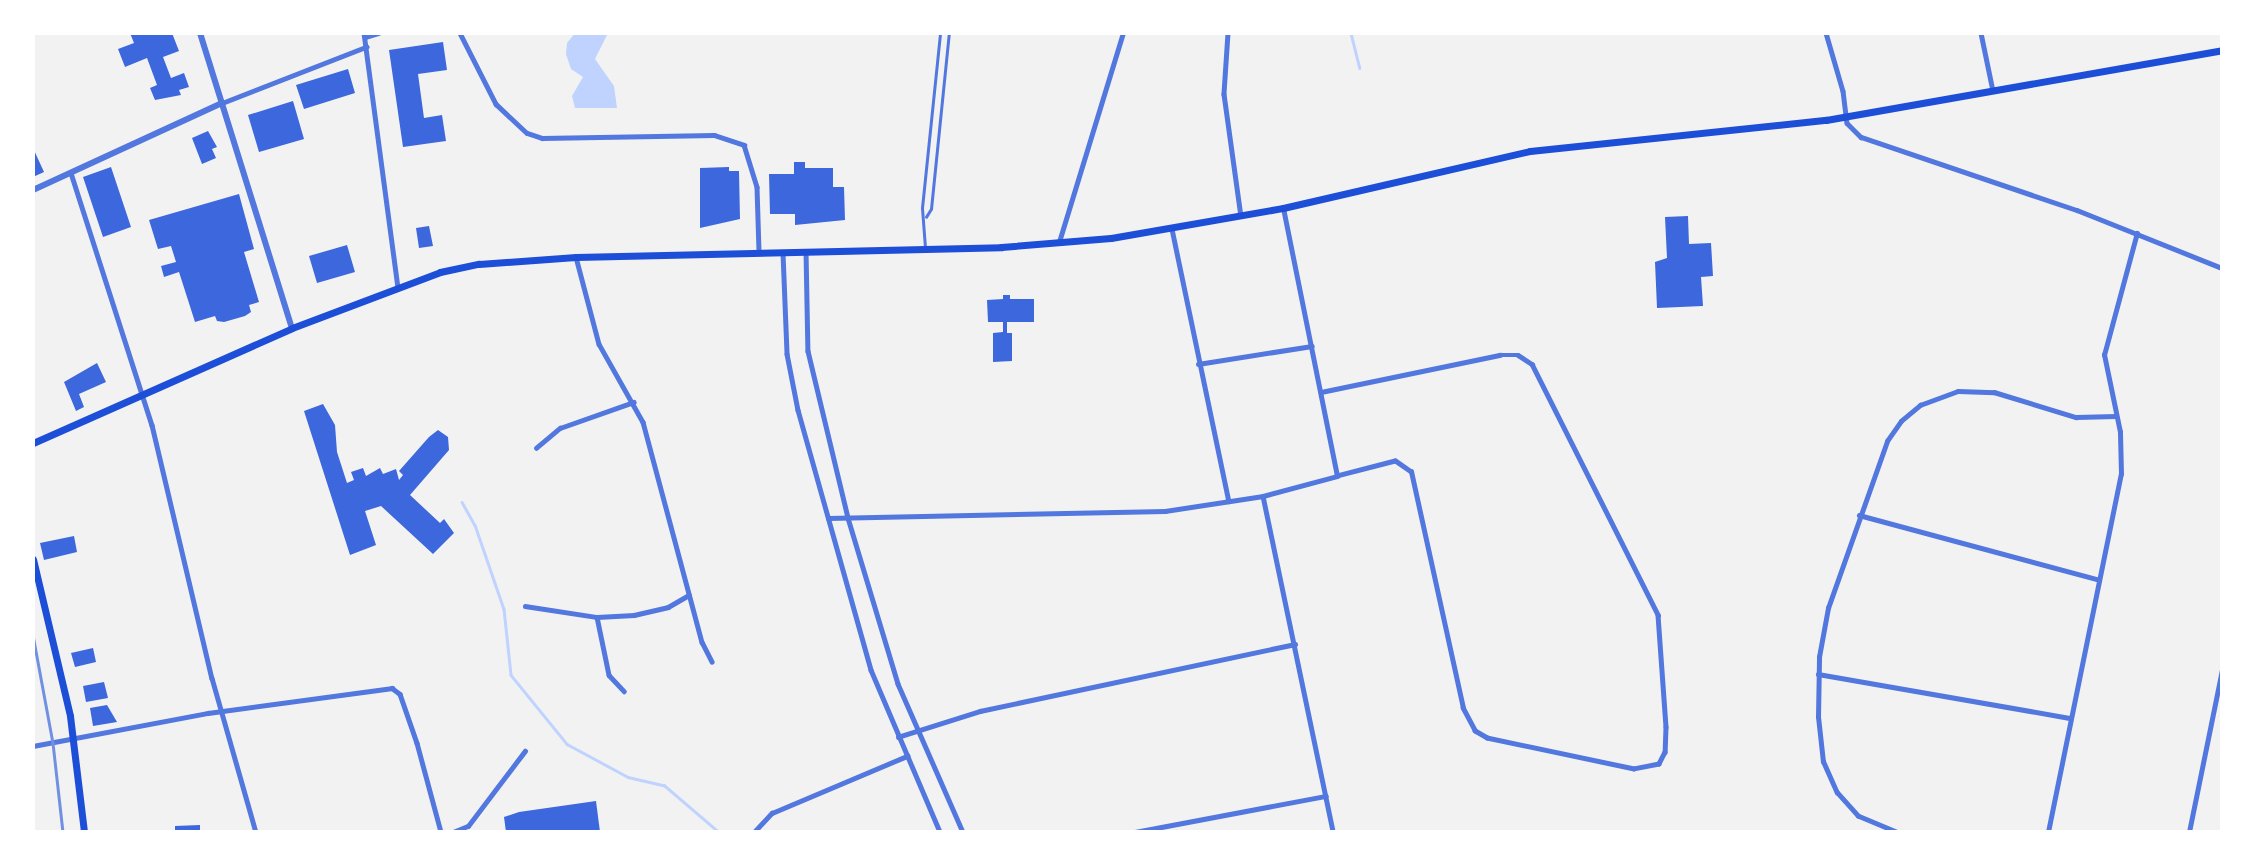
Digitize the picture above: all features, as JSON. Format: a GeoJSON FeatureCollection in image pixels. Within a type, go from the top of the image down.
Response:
{"type":"FeatureCollection","features":[{"type":"Feature","properties":{"kind":"main road"},"geometry":{"type":"LineString","coordinates":[[33,443],[292,328],[398,287],[479,264],[576,257],[1059,242],[1172,229],[1283,208],[1530,151],[1846,116],[2222,50]]}},
{"type":"Feature","properties":{"kind":"main road"},"geometry":{"type":"LineString","coordinates":[[33,559],[74,740],[84,832]]}},
{"type":"Feature","properties":{"kind":"street"},"geometry":{"type":"LineString","coordinates":[[200,33],[292,328]]}},
{"type":"Feature","properties":{"kind":"street"},"geometry":{"type":"LineString","coordinates":[[378,33],[365,35],[398,287]]}},
{"type":"Feature","properties":{"kind":"street"},"geometry":{"type":"LineString","coordinates":[[460,33],[496,104],[527,133],[542,138],[714,135],[744,145],[757,187],[759,253]]}},
{"type":"Feature","properties":{"kind":"street"},"geometry":{"type":"LineString","coordinates":[[1059,242],[1123,33]]}},
{"type":"Feature","properties":{"kind":"street"},"geometry":{"type":"LineString","coordinates":[[1228,33],[1224,94],[1241,217]]}},
{"type":"Feature","properties":{"kind":"street"},"geometry":{"type":"LineString","coordinates":[[1826,33],[1843,91],[1846,116],[1861,137],[2137,233],[2222,268]]}},
{"type":"Feature","properties":{"kind":"street"},"geometry":{"type":"LineString","coordinates":[[1982,33],[1993,92]]}},
{"type":"Feature","properties":{"kind":"street"},"geometry":{"type":"LineString","coordinates":[[33,190],[222,103],[366,47]]}},
{"type":"Feature","properties":{"kind":"street"},"geometry":{"type":"LineString","coordinates":[[70,172],[142,395],[222,713],[256,832]]}},
{"type":"Feature","properties":{"kind":"street"},"geometry":{"type":"LineString","coordinates":[[1283,208],[1337,476]]}},
{"type":"Feature","properties":{"kind":"street"},"geometry":{"type":"LineString","coordinates":[[1172,229],[1198,364],[1229,501]]}},
{"type":"Feature","properties":{"kind":"street"},"geometry":{"type":"LineString","coordinates":[[2048,832],[2097,579],[2121,474],[2116,415],[2104,355],[2137,233]]}},
{"type":"Feature","properties":{"kind":"street"},"geometry":{"type":"LineString","coordinates":[[806,251],[808,351],[848,518],[879,626],[918,730],[963,832]]}},
{"type":"Feature","properties":{"kind":"street"},"geometry":{"type":"LineString","coordinates":[[783,252],[791,376],[828,518],[871,670],[940,832]]}},
{"type":"Feature","properties":{"kind":"street"},"geometry":{"type":"LineString","coordinates":[[576,257],[599,344],[634,402],[689,595],[712,662]]}},
{"type":"Feature","properties":{"kind":"street"},"geometry":{"type":"LineString","coordinates":[[1198,364],[1312,346]]}},
{"type":"Feature","properties":{"kind":"street"},"geometry":{"type":"LineString","coordinates":[[828,518],[1131,514],[1263,496],[1395,461],[1411,472],[1463,708],[1475,731],[1487,738],[1634,769],[1660,764],[1665,751],[1665,727],[1658,615],[1532,364],[1518,355],[1500,355],[1321,392]]}},
{"type":"Feature","properties":{"kind":"street"},"geometry":{"type":"LineString","coordinates":[[1896,832],[1858,816],[1832,785],[1819,740],[1818,674],[1829,608],[1859,515],[1896,426],[1920,405],[1945,394],[1982,391],[2068,415],[2116,415]]}},
{"type":"Feature","properties":{"kind":"street"},"geometry":{"type":"LineString","coordinates":[[536,448],[560,428],[634,402]]}},
{"type":"Feature","properties":{"kind":"street"},"geometry":{"type":"LineString","coordinates":[[1263,496],[1333,832]]}},
{"type":"Feature","properties":{"kind":"street"},"geometry":{"type":"LineString","coordinates":[[1859,515],[2097,579]]}},
{"type":"Feature","properties":{"kind":"street"},"geometry":{"type":"LineString","coordinates":[[525,606],[597,617],[634,615],[668,607],[689,595]]}},
{"type":"Feature","properties":{"kind":"street"},"geometry":{"type":"LineString","coordinates":[[597,617],[609,675],[624,691]]}},
{"type":"Feature","properties":{"kind":"street"},"geometry":{"type":"LineString","coordinates":[[898,737],[980,711],[1295,644]]}},
{"type":"Feature","properties":{"kind":"street"},"geometry":{"type":"LineString","coordinates":[[2189,832],[2222,670]]}},
{"type":"Feature","properties":{"kind":"street"},"geometry":{"type":"LineString","coordinates":[[1818,674],[2069,718]]}},
{"type":"Feature","properties":{"kind":"street"},"geometry":{"type":"LineString","coordinates":[[33,746],[222,713],[395,689],[417,743],[441,832]]}},
{"type":"Feature","properties":{"kind":"street"},"geometry":{"type":"LineString","coordinates":[[453,832],[468,826],[525,751]]}},
{"type":"Feature","properties":{"kind":"street"},"geometry":{"type":"LineString","coordinates":[[754,832],[772,813],[907,756]]}},
{"type":"Feature","properties":{"kind":"street"},"geometry":{"type":"LineString","coordinates":[[1135,832],[1326,796]]}},
{"type":"Feature","properties":{"kind":"lane"},"geometry":{"type":"LineString","coordinates":[[925,248],[926,217],[922,208],[940,33]]}},
{"type":"Feature","properties":{"kind":"lane"},"geometry":{"type":"LineString","coordinates":[[926,217],[931,209],[949,33]]}},
{"type":"Feature","properties":{"kind":"path"},"geometry":{"type":"LineString","coordinates":[[33,821],[34,832]]}},
{"type":"Feature","properties":{"kind":"water"},"geometry":{"type":"Polygon","coordinates":[[[575,33],[608,33],[595,59],[614,86],[617,108],[575,108],[572,96],[583,77],[571,69],[566,54],[567,43],[575,33]]]}},
{"type":"Feature","properties":{"kind":"building"},"geometry":{"type":"Polygon","coordinates":[[[130,33],[172,33],[179,51],[163,57],[171,78],[184,73],[189,87],[179,90],[181,95],[155,100],[150,88],[157,85],[147,58],[125,67],[118,49],[134,43],[130,33]]]}},
{"type":"Feature","properties":{"kind":"building"},"geometry":{"type":"Polygon","coordinates":[[[443,42],[447,70],[418,74],[424,118],[442,115],[446,141],[403,147],[389,50],[443,42]]]}},
{"type":"Feature","properties":{"kind":"building"},"geometry":{"type":"Polygon","coordinates":[[[348,69],[355,93],[304,109],[296,85],[348,69]]]}},
{"type":"Feature","properties":{"kind":"building"},"geometry":{"type":"Polygon","coordinates":[[[293,101],[304,139],[259,152],[248,115],[293,101]]]}},
{"type":"Feature","properties":{"kind":"building"},"geometry":{"type":"Polygon","coordinates":[[[208,131],[217,147],[212,149],[216,158],[202,164],[192,138],[208,131]]]}},
{"type":"Feature","properties":{"kind":"building"},"geometry":{"type":"Polygon","coordinates":[[[33,148],[44,172],[33,177],[33,148]]]}},
{"type":"Feature","properties":{"kind":"building"},"geometry":{"type":"Polygon","coordinates":[[[794,162],[805,162],[805,168],[833,168],[833,187],[844,187],[845,220],[795,225],[795,214],[770,214],[769,174],[794,174],[794,162]]]}},
{"type":"Feature","properties":{"kind":"building"},"geometry":{"type":"Polygon","coordinates":[[[111,167],[131,227],[103,237],[83,177],[111,167]]]}},
{"type":"Feature","properties":{"kind":"building"},"geometry":{"type":"Polygon","coordinates":[[[729,167],[729,171],[739,171],[740,219],[700,228],[700,168],[729,167]]]}},
{"type":"Feature","properties":{"kind":"building"},"geometry":{"type":"Polygon","coordinates":[[[239,194],[254,249],[244,252],[259,302],[249,305],[251,312],[245,316],[224,322],[217,321],[215,316],[195,322],[179,272],[164,277],[161,266],[176,262],[171,246],[158,249],[149,220],[239,194]]]}},
{"type":"Feature","properties":{"kind":"building"},"geometry":{"type":"Polygon","coordinates":[[[1688,216],[1689,244],[1711,243],[1713,276],[1701,277],[1703,306],[1657,308],[1655,262],[1667,258],[1665,217],[1688,216]]]}},
{"type":"Feature","properties":{"kind":"building"},"geometry":{"type":"Polygon","coordinates":[[[429,226],[433,246],[419,248],[416,228],[429,226]]]}},
{"type":"Feature","properties":{"kind":"building"},"geometry":{"type":"Polygon","coordinates":[[[347,245],[355,272],[317,283],[309,256],[347,245]]]}},
{"type":"Feature","properties":{"kind":"building"},"geometry":{"type":"Polygon","coordinates":[[[1003,295],[1010,295],[1010,299],[1034,299],[1034,322],[1007,322],[1007,333],[1012,333],[1012,361],[993,362],[993,333],[1003,332],[1003,322],[988,322],[987,300],[1003,299],[1003,295]]]}},
{"type":"Feature","properties":{"kind":"building"},"geometry":{"type":"Polygon","coordinates":[[[97,363],[106,382],[79,394],[84,407],[76,411],[64,382],[97,363]]]}},
{"type":"Feature","properties":{"kind":"building"},"geometry":{"type":"Polygon","coordinates":[[[323,404],[335,425],[337,452],[347,483],[354,480],[351,472],[363,468],[366,476],[380,468],[383,474],[396,469],[399,480],[403,475],[399,471],[429,437],[438,430],[448,437],[449,450],[410,495],[440,523],[444,519],[454,533],[433,554],[381,506],[365,511],[376,545],[350,555],[304,411],[323,404]]]}},
{"type":"Feature","properties":{"kind":"building"},"geometry":{"type":"Polygon","coordinates":[[[74,536],[77,552],[44,560],[40,543],[74,536]]]}},
{"type":"Feature","properties":{"kind":"building"},"geometry":{"type":"Polygon","coordinates":[[[93,648],[96,662],[75,667],[71,653],[93,648]]]}},
{"type":"Feature","properties":{"kind":"building"},"geometry":{"type":"Polygon","coordinates":[[[104,682],[108,698],[86,702],[83,686],[104,682]]]}},
{"type":"Feature","properties":{"kind":"building"},"geometry":{"type":"Polygon","coordinates":[[[107,705],[117,722],[93,726],[90,708],[107,705]]]}},
{"type":"Feature","properties":{"kind":"building"},"geometry":{"type":"Polygon","coordinates":[[[596,801],[600,832],[506,832],[504,817],[519,812],[596,801]]]}},
{"type":"Feature","properties":{"kind":"building"},"geometry":{"type":"Polygon","coordinates":[[[200,825],[200,832],[175,832],[175,826],[200,825]]]}},
{"type":"Feature","properties":{"kind":"waterway"},"geometry":{"type":"LineString","coordinates":[[1351,33],[1360,68]]}},
{"type":"Feature","properties":{"kind":"waterway"},"geometry":{"type":"LineString","coordinates":[[462,502],[475,525],[504,609],[511,675],[567,744],[628,777],[664,785],[719,832]]}},
{"type":"Feature","properties":{"kind":"railway"},"geometry":{"type":"LineString","coordinates":[[33,635],[53,743],[63,832]]}}]}
